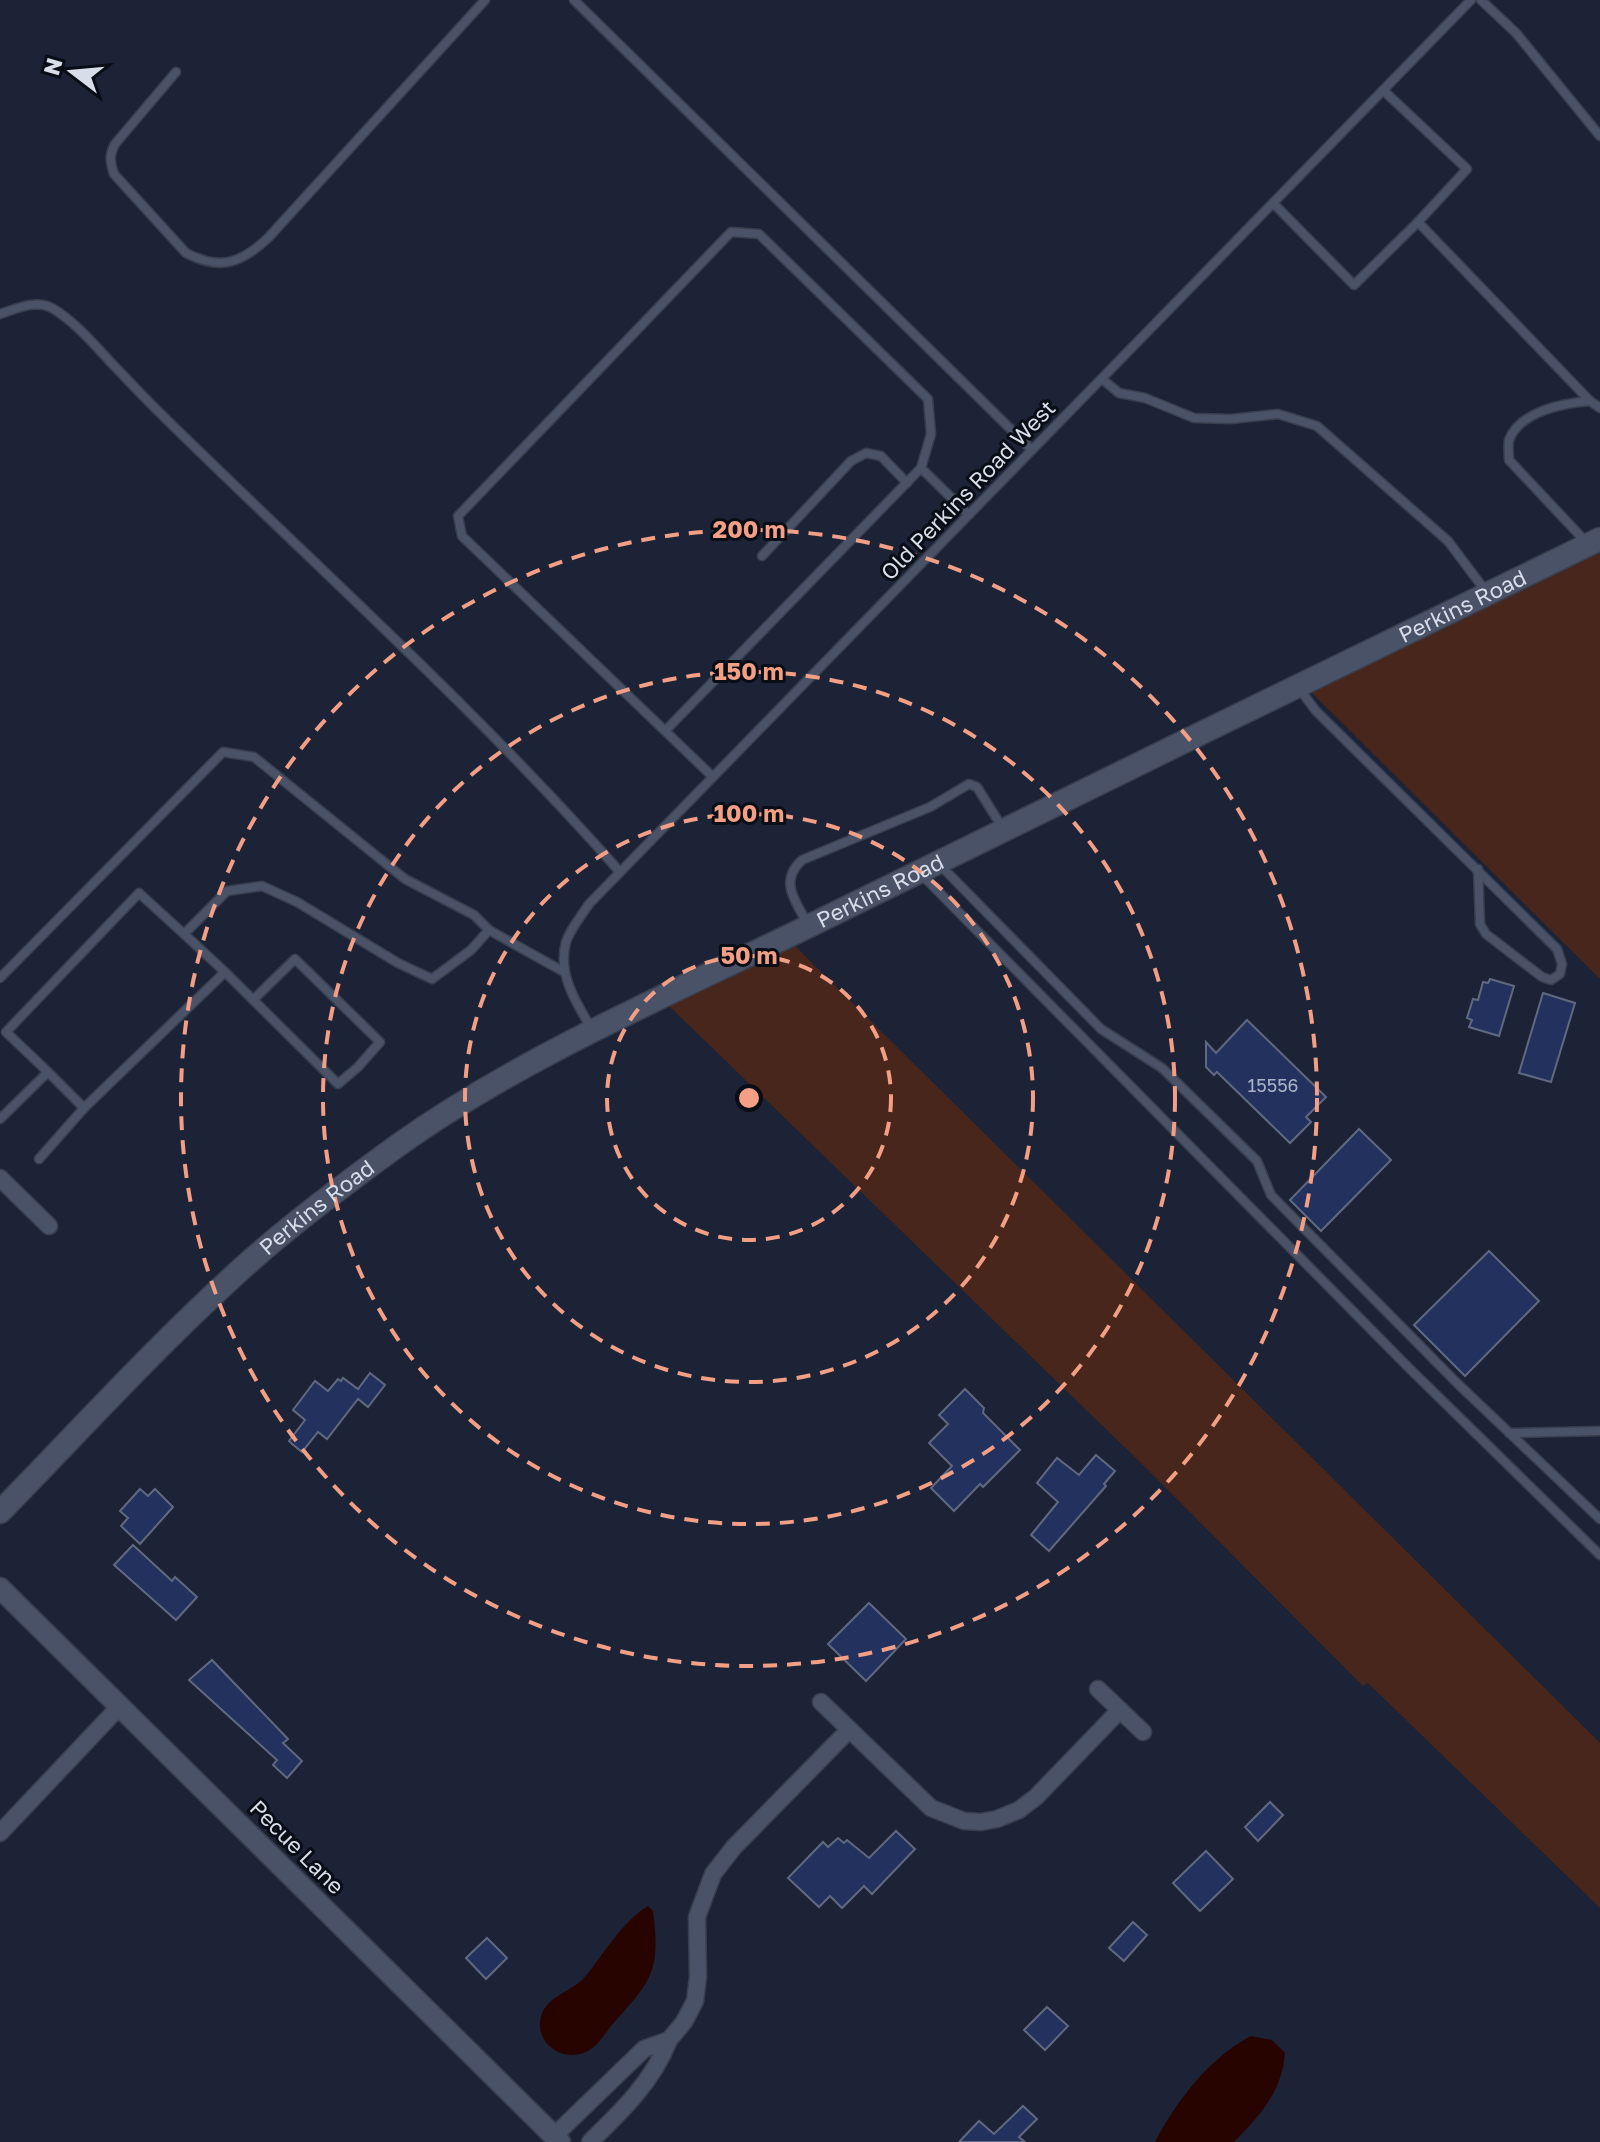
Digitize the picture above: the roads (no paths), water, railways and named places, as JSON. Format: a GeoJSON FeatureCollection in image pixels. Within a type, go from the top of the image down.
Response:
{"type":"FeatureCollection","features":[{"type":"Feature","properties":{"kind":"main road","name":"Perkins Road"},"geometry":{"type":"LineString","coordinates":[[0,1512],[251,1260],[349,1181],[438,1118],[593,1031],[1594,542]]}},
{"type":"Feature","properties":{"kind":"street"},"geometry":{"type":"LineString","coordinates":[[0,1178],[49,1226]]}},
{"type":"Feature","properties":{"kind":"street","name":"Pecue Lane"},"geometry":{"type":"LineString","coordinates":[[0,1588],[557,2139]]}},
{"type":"Feature","properties":{"kind":"street"},"geometry":{"type":"LineString","coordinates":[[1098,1689],[1143,1732]]}},
{"type":"Feature","properties":{"kind":"street"},"geometry":{"type":"LineString","coordinates":[[821,1702],[931,1808],[964,1821],[981,1822],[1019,1810],[1036,1797],[1120,1710]]}},
{"type":"Feature","properties":{"kind":"street"},"geometry":{"type":"LineString","coordinates":[[0,1833],[120,1706]]}},
{"type":"Feature","properties":{"kind":"street"},"geometry":{"type":"LineString","coordinates":[[590,2142],[660,2064],[669,2040],[684,2022],[695,2001],[698,1977],[697,1917],[713,1874],[734,1847],[848,1731]]}},
{"type":"Feature","properties":{"kind":"street"},"geometry":{"type":"LineString","coordinates":[[557,2139],[644,2049],[669,2040]]}},
{"type":"Feature","properties":{"kind":"lane"},"geometry":{"type":"LineString","coordinates":[[176,72],[115,144],[110,163],[114,174],[186,253],[217,264],[237,261],[268,238],[485,0]]}},
{"type":"Feature","properties":{"kind":"lane"},"geometry":{"type":"LineString","coordinates":[[574,0],[1032,450]]}},
{"type":"Feature","properties":{"kind":"lane","name":"Old Perkins Road West"},"geometry":{"type":"LineString","coordinates":[[564,972],[567,941],[589,904],[1471,0]]}},
{"type":"Feature","properties":{"kind":"lane"},"geometry":{"type":"LineString","coordinates":[[1481,0],[1516,33],[1600,136]]}},
{"type":"Feature","properties":{"kind":"lane"},"geometry":{"type":"LineString","coordinates":[[1273,203],[1354,285],[1418,222],[1467,169],[1383,90]]}},
{"type":"Feature","properties":{"kind":"lane"},"geometry":{"type":"LineString","coordinates":[[1418,222],[1600,408]]}},
{"type":"Feature","properties":{"kind":"lane"},"geometry":{"type":"LineString","coordinates":[[665,731],[921,468],[931,434],[928,399],[759,234],[731,232],[458,516],[462,536],[665,731],[713,777]]}},
{"type":"Feature","properties":{"kind":"lane"},"geometry":{"type":"LineString","coordinates":[[0,314],[35,304],[51,307],[84,334],[149,403],[393,635],[568,812],[620,872]]}},
{"type":"Feature","properties":{"kind":"lane"},"geometry":{"type":"LineString","coordinates":[[1102,379],[1119,393],[1145,398],[1194,418],[1231,419],[1278,414],[1317,426],[1448,541],[1488,593]]}},
{"type":"Feature","properties":{"kind":"lane"},"geometry":{"type":"LineString","coordinates":[[1590,401],[1565,403],[1524,420],[1509,440],[1509,460],[1594,542]]}},
{"type":"Feature","properties":{"kind":"lane"},"geometry":{"type":"LineString","coordinates":[[762,556],[851,461],[866,453],[881,456],[907,483]]}},
{"type":"Feature","properties":{"kind":"lane"},"geometry":{"type":"LineString","coordinates":[[921,468],[969,515]]}},
{"type":"Feature","properties":{"kind":"lane"},"geometry":{"type":"LineString","coordinates":[[1298,687],[1316,711],[1478,869],[1557,949],[1562,964],[1560,974],[1551,980],[1542,977],[1486,934],[1480,924],[1478,869]]}},
{"type":"Feature","properties":{"kind":"lane"},"geometry":{"type":"LineString","coordinates":[[0,978],[223,752],[254,757],[405,879],[474,915],[489,930],[564,972],[575,1000],[593,1031]]}},
{"type":"Feature","properties":{"kind":"lane"},"geometry":{"type":"LineString","coordinates":[[808,926],[789,887],[790,875],[802,860],[930,807],[969,784],[977,787],[1004,830]]}},
{"type":"Feature","properties":{"kind":"lane"},"geometry":{"type":"LineString","coordinates":[[927,866],[1101,1029],[1162,1068],[1257,1161],[1271,1195],[1508,1433],[1600,1519]]}},
{"type":"Feature","properties":{"kind":"lane"},"geometry":{"type":"LineString","coordinates":[[927,866],[1409,1368],[1600,1555]]}},
{"type":"Feature","properties":{"kind":"lane"},"geometry":{"type":"LineString","coordinates":[[184,934],[227,891],[262,886],[297,902],[398,963],[432,979],[471,950],[489,930]]}},
{"type":"Feature","properties":{"kind":"lane"},"geometry":{"type":"LineString","coordinates":[[84,1108],[6,1032],[139,893],[225,972],[253,1000],[338,1084],[380,1042],[295,959],[253,1000]]}},
{"type":"Feature","properties":{"kind":"lane"},"geometry":{"type":"LineString","coordinates":[[39,1159],[84,1108],[225,972]]}},
{"type":"Feature","properties":{"kind":"lane"},"geometry":{"type":"LineString","coordinates":[[0,1119],[48,1072]]}},
{"type":"Feature","properties":{"kind":"lane"},"geometry":{"type":"LineString","coordinates":[[1508,1433],[1600,1431]]}}]}
